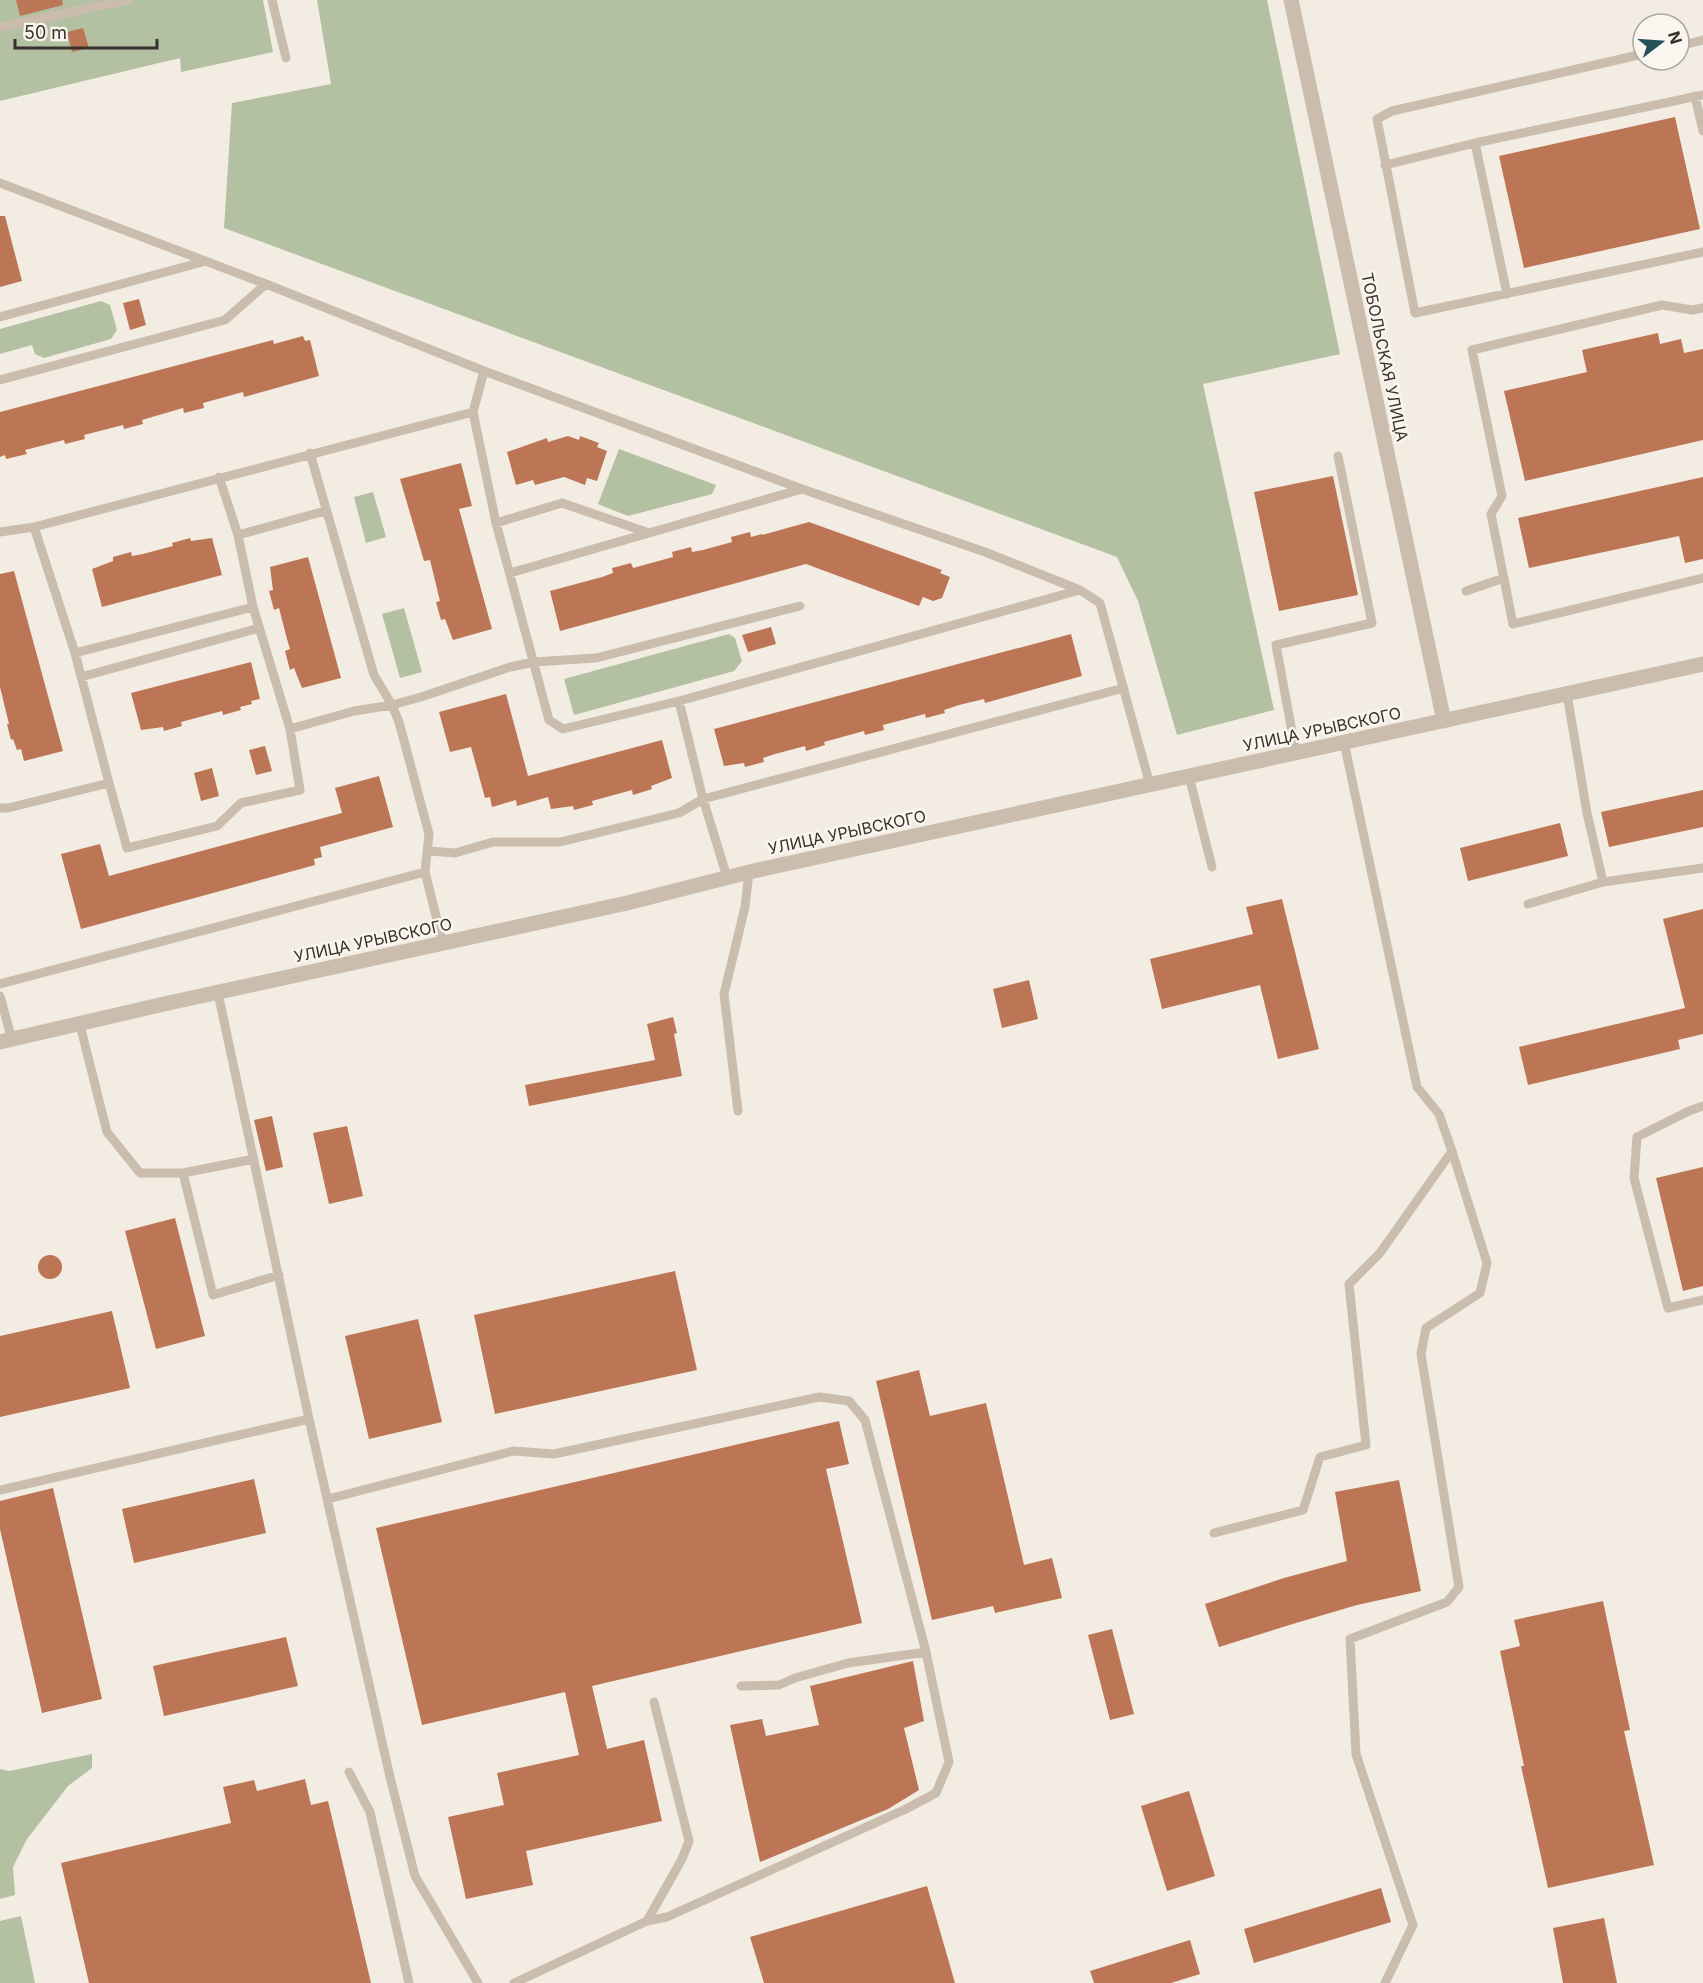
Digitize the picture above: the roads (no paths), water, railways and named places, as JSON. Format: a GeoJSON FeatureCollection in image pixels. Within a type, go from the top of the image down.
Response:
{"type":"FeatureCollection","features":[{"type":"Feature","properties":{"kind":"street","name":"ТОБОЛЬСКАЯ УЛИЦА"},"geometry":{"type":"LineString","coordinates":[[1291,0],[1444,721]]}},
{"type":"Feature","properties":{"kind":"street","name":"УЛИЦА УРЫВСКОГО"},"geometry":{"type":"LineString","coordinates":[[6,1041],[627,903],[749,872],[1703,664]]}},
{"type":"Feature","properties":{"kind":"lane"},"geometry":{"type":"LineString","coordinates":[[0,27],[128,0]]}},
{"type":"Feature","properties":{"kind":"lane"},"geometry":{"type":"LineString","coordinates":[[272,0],[286,58]]}},
{"type":"Feature","properties":{"kind":"lane"},"geometry":{"type":"LineString","coordinates":[[1631,57],[1392,111],[1377,119],[1415,313],[1703,252]]}},
{"type":"Feature","properties":{"kind":"lane"},"geometry":{"type":"LineString","coordinates":[[1385,165],[1475,143],[1699,96],[1703,131]]}},
{"type":"Feature","properties":{"kind":"lane"},"geometry":{"type":"LineString","coordinates":[[1475,143],[1507,294]]}},
{"type":"Feature","properties":{"kind":"lane"},"geometry":{"type":"LineString","coordinates":[[0,183],[266,284],[484,372],[802,489],[985,552],[1080,590],[1100,603],[1150,785]]}},
{"type":"Feature","properties":{"kind":"lane"},"geometry":{"type":"LineString","coordinates":[[0,316],[207,261]]}},
{"type":"Feature","properties":{"kind":"lane"},"geometry":{"type":"LineString","coordinates":[[0,380],[225,320],[266,284]]}},
{"type":"Feature","properties":{"kind":"lane"},"geometry":{"type":"LineString","coordinates":[[1703,308],[1692,310],[1662,306],[1472,350],[1502,496],[1491,514],[1514,624],[1703,578]]}},
{"type":"Feature","properties":{"kind":"lane"},"geometry":{"type":"LineString","coordinates":[[484,372],[472,412],[496,523],[549,720],[563,729],[679,700],[1080,590]]}},
{"type":"Feature","properties":{"kind":"lane"},"geometry":{"type":"LineString","coordinates":[[0,532],[34,527],[472,412]]}},
{"type":"Feature","properties":{"kind":"lane"},"geometry":{"type":"LineString","coordinates":[[310,453],[374,675],[392,705],[399,722],[429,834],[425,872],[443,944]]}},
{"type":"Feature","properties":{"kind":"lane"},"geometry":{"type":"LineString","coordinates":[[1296,753],[1276,645],[1372,623],[1338,456]]}},
{"type":"Feature","properties":{"kind":"lane"},"geometry":{"type":"LineString","coordinates":[[34,527],[75,652],[127,848],[217,826],[241,803],[300,790],[290,729],[253,607],[238,536],[219,477]]}},
{"type":"Feature","properties":{"kind":"lane"},"geometry":{"type":"LineString","coordinates":[[510,573],[802,489]]}},
{"type":"Feature","properties":{"kind":"lane"},"geometry":{"type":"LineString","coordinates":[[496,523],[562,503],[649,533]]}},
{"type":"Feature","properties":{"kind":"lane"},"geometry":{"type":"LineString","coordinates":[[238,536],[326,511]]}},
{"type":"Feature","properties":{"kind":"lane"},"geometry":{"type":"LineString","coordinates":[[1466,591],[1504,578]]}},
{"type":"Feature","properties":{"kind":"lane"},"geometry":{"type":"LineString","coordinates":[[290,729],[354,711],[392,705],[510,667],[534,662],[596,658],[800,606]]}},
{"type":"Feature","properties":{"kind":"lane"},"geometry":{"type":"LineString","coordinates":[[75,652],[253,607]]}},
{"type":"Feature","properties":{"kind":"lane"},"geometry":{"type":"LineString","coordinates":[[81,677],[260,628]]}},
{"type":"Feature","properties":{"kind":"lane"},"geometry":{"type":"LineString","coordinates":[[429,851],[455,853],[493,843],[560,842],[679,813],[704,799],[1124,688]]}},
{"type":"Feature","properties":{"kind":"lane"},"geometry":{"type":"LineString","coordinates":[[1567,694],[1587,813],[1603,882]]}},
{"type":"Feature","properties":{"kind":"lane"},"geometry":{"type":"LineString","coordinates":[[679,700],[727,877]]}},
{"type":"Feature","properties":{"kind":"lane"},"geometry":{"type":"LineString","coordinates":[[1344,742],[1417,1087],[1439,1114],[1487,1263],[1480,1293],[1426,1328],[1421,1354],[1459,1587],[1447,1602],[1350,1639],[1356,1754],[1413,1925],[1385,1983]]}},
{"type":"Feature","properties":{"kind":"lane"},"geometry":{"type":"LineString","coordinates":[[1189,776],[1212,867]]}},
{"type":"Feature","properties":{"kind":"lane"},"geometry":{"type":"LineString","coordinates":[[0,808],[109,783]]}},
{"type":"Feature","properties":{"kind":"lane"},"geometry":{"type":"LineString","coordinates":[[1528,904],[1603,882],[1703,868]]}},
{"type":"Feature","properties":{"kind":"lane"},"geometry":{"type":"LineString","coordinates":[[0,984],[425,872]]}},
{"type":"Feature","properties":{"kind":"lane"},"geometry":{"type":"LineString","coordinates":[[738,1111],[724,994],[745,907],[749,872]]}},
{"type":"Feature","properties":{"kind":"lane"},"geometry":{"type":"LineString","coordinates":[[218,993],[309,1419],[390,1777],[416,1876],[478,1983]]}},
{"type":"Feature","properties":{"kind":"lane"},"geometry":{"type":"LineString","coordinates":[[0,996],[6,1041]]}},
{"type":"Feature","properties":{"kind":"lane"},"geometry":{"type":"LineString","coordinates":[[80,1025],[107,1132],[140,1173],[183,1173],[254,1159]]}},
{"type":"Feature","properties":{"kind":"lane"},"geometry":{"type":"LineString","coordinates":[[1703,1106],[1637,1137],[1634,1178],[1668,1308],[1703,1300]]}},
{"type":"Feature","properties":{"kind":"lane"},"geometry":{"type":"LineString","coordinates":[[1214,1533],[1303,1510],[1320,1457],[1366,1445],[1349,1284],[1380,1253],[1452,1151]]}},
{"type":"Feature","properties":{"kind":"lane"},"geometry":{"type":"LineString","coordinates":[[183,1173],[213,1295],[279,1275]]}},
{"type":"Feature","properties":{"kind":"lane"},"geometry":{"type":"LineString","coordinates":[[328,1499],[513,1451],[554,1454],[819,1397],[849,1401],[866,1420],[926,1652],[949,1762],[936,1793],[906,1809],[667,1917],[647,1921],[514,1983]]}},
{"type":"Feature","properties":{"kind":"lane"},"geometry":{"type":"LineString","coordinates":[[0,1490],[309,1419]]}},
{"type":"Feature","properties":{"kind":"lane"},"geometry":{"type":"LineString","coordinates":[[741,1686],[779,1685],[795,1678],[848,1663],[926,1652]]}},
{"type":"Feature","properties":{"kind":"lane"},"geometry":{"type":"LineString","coordinates":[[647,1921],[682,1859],[689,1841],[654,1701]]}},
{"type":"Feature","properties":{"kind":"lane"},"geometry":{"type":"LineString","coordinates":[[349,1772],[370,1812],[409,1983]]}}]}
